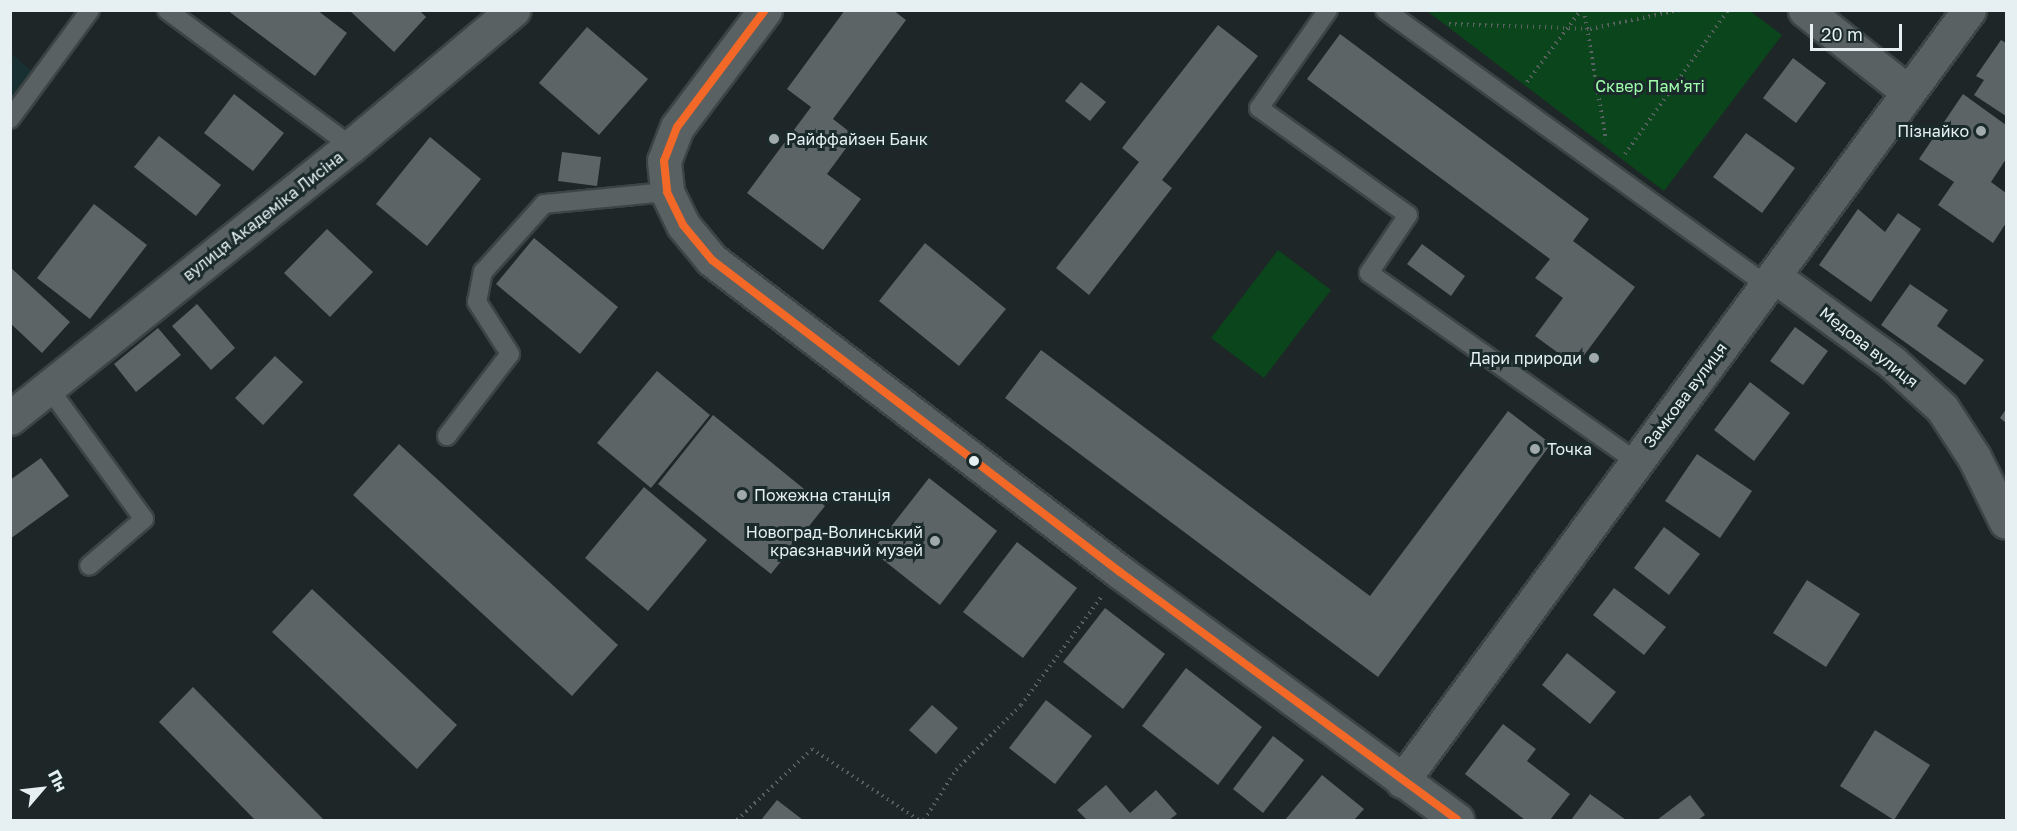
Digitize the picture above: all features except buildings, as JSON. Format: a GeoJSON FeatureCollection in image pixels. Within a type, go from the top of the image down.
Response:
{"type":"FeatureCollection","features":[{"type":"Feature","properties":{"kind":"street","name":"вулиця Академіка Лисіна"},"geometry":{"type":"LineString","coordinates":[[10,418],[351,146],[513,10]]}},
{"type":"Feature","properties":{"kind":"street"},"geometry":{"type":"LineString","coordinates":[[765,10],[677,127],[664,161],[667,192],[683,225],[712,260],[1120,572],[1457,820]]}},
{"type":"Feature","properties":{"kind":"street"},"geometry":{"type":"LineString","coordinates":[[1805,10],[1907,91]]}},
{"type":"Feature","properties":{"kind":"street","name":"Замкова вулиця"},"geometry":{"type":"LineString","coordinates":[[1402,781],[1771,281],[1907,91],[1969,10]]}},
{"type":"Feature","properties":{"kind":"street","name":"Медова вулиця"},"geometry":{"type":"LineString","coordinates":[[1771,281],[1892,362],[1942,408],[1974,457],[2007,522]]}},
{"type":"Feature","properties":{"kind":"lane"},"geometry":{"type":"LineString","coordinates":[[10,119],[90,10]]}},
{"type":"Feature","properties":{"kind":"lane"},"geometry":{"type":"LineString","coordinates":[[167,10],[351,146]]}},
{"type":"Feature","properties":{"kind":"lane"},"geometry":{"type":"LineString","coordinates":[[1328,10],[1259,108],[1408,215],[1369,273],[1636,461]]}},
{"type":"Feature","properties":{"kind":"lane"},"geometry":{"type":"LineString","coordinates":[[1385,10],[1611,174],[1771,281]]}},
{"type":"Feature","properties":{"kind":"lane"},"geometry":{"type":"LineString","coordinates":[[447,436],[510,354],[477,303],[483,272],[498,255],[544,204],[667,192]]}},
{"type":"Feature","properties":{"kind":"lane"},"geometry":{"type":"LineString","coordinates":[[48,387],[144,519],[89,566]]}},
{"type":"Feature","properties":{"kind":"path"},"geometry":{"type":"LineString","coordinates":[[1512,102],[1583,10],[1590,29],[1611,174]]}},
{"type":"Feature","properties":{"kind":"path"},"geometry":{"type":"LineString","coordinates":[[1401,22],[1590,29],[1680,10]]}},
{"type":"Feature","properties":{"kind":"path"},"geometry":{"type":"LineString","coordinates":[[1611,174],[1728,10]]}},
{"type":"Feature","properties":{"kind":"path"},"geometry":{"type":"LineString","coordinates":[[924,820],[956,770],[1021,705],[1120,572]]}},
{"type":"Feature","properties":{"kind":"path"},"geometry":{"type":"LineString","coordinates":[[737,820],[812,749],[919,820]]}},
{"type":"Feature","properties":{"kind":"shaded area"},"geometry":{"type":"Polygon","coordinates":[[[10,53],[36,74],[10,106],[10,53]]]}},
{"type":"Feature","properties":{"kind":"green space","name":"Сквер Пам'яті"},"geometry":{"type":"Polygon","coordinates":[[[1427,11],[1750,11],[1782,35],[1664,191],[1427,11]]]}},
{"type":"Feature","properties":{"kind":"green space"},"geometry":{"type":"Polygon","coordinates":[[[1278,250],[1331,290],[1264,378],[1211,338],[1278,250]]]}},
{"type":"Feature","properties":{"kind":"transit line"},"geometry":{"type":"LineString","coordinates":[[765,10],[677,127],[664,161],[667,192],[683,225],[712,260],[1120,572],[1457,820]]}},
{"type":"Feature","properties":{"kind":"place","name":"Пізнайко"},"geometry":{"type":"Point","coordinates":[1981,131]}},
{"type":"Feature","properties":{"kind":"place","name":"Райффайзен Банк"},"geometry":{"type":"Point","coordinates":[774,139]}},
{"type":"Feature","properties":{"kind":"place","name":"Дари природи"},"geometry":{"type":"Point","coordinates":[1594,358]}},
{"type":"Feature","properties":{"kind":"place","name":"Точка"},"geometry":{"type":"Point","coordinates":[1535,449]}},
{"type":"Feature","properties":{"kind":"place","name":"Пожежна станція"},"geometry":{"type":"Point","coordinates":[742,495]}},
{"type":"Feature","properties":{"kind":"place","name":"Новоград-Волинський краєзнавчий музей"},"geometry":{"type":"Point","coordinates":[935,541]}}]}
